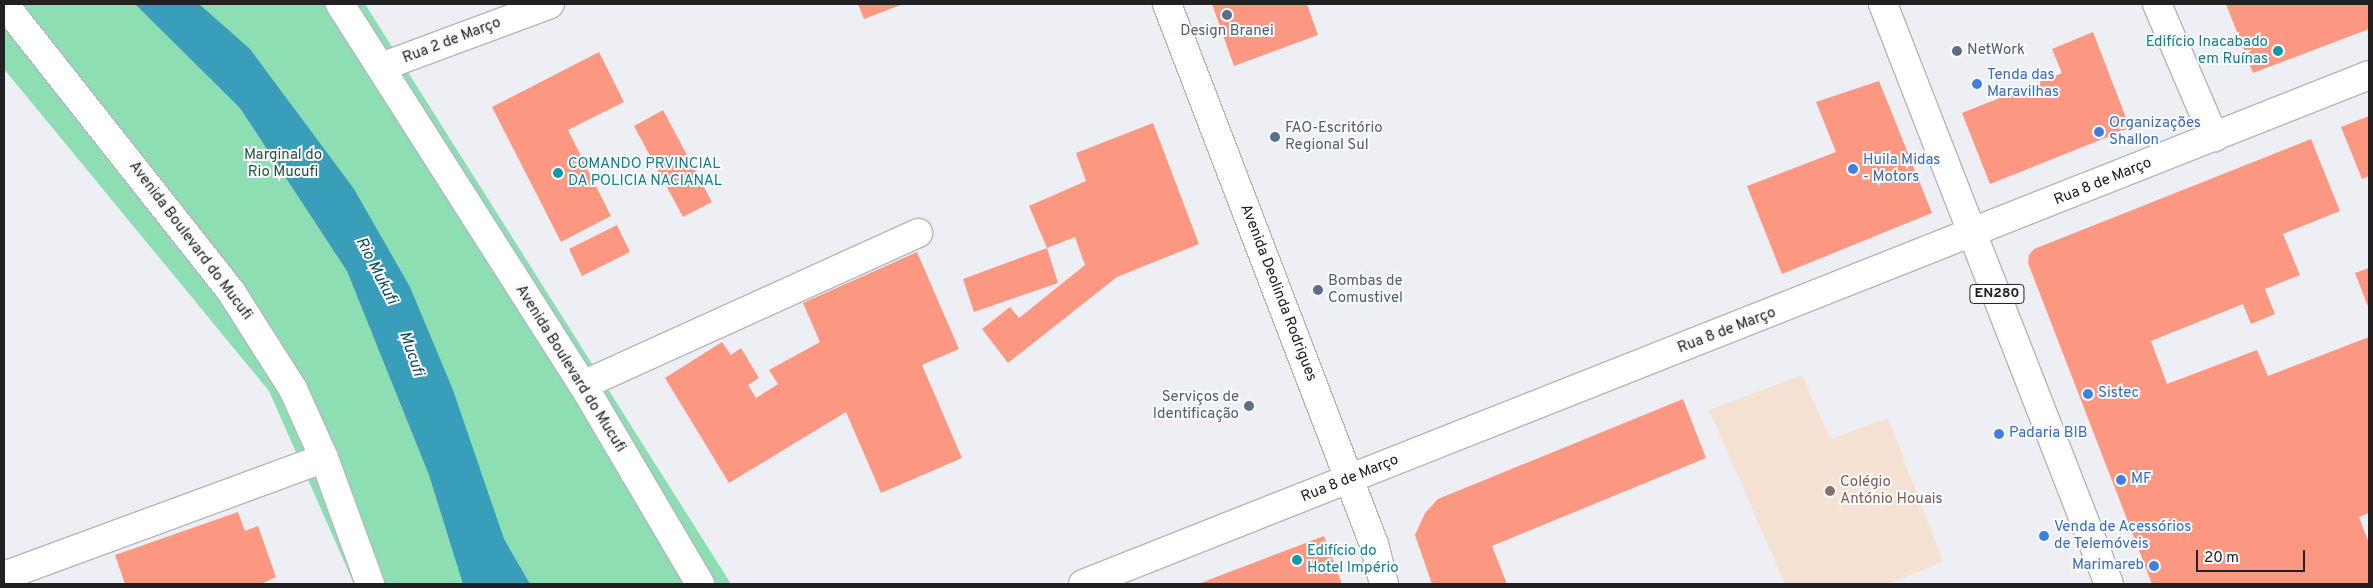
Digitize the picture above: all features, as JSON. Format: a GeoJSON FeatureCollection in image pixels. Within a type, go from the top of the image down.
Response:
{"type":"FeatureCollection","features":[{"type":"Feature","properties":{"kind":"street","name":"Avenida Boulevard do Mucufi"},"geometry":{"type":"LineString","coordinates":[[4,4],[232,293],[293,389],[324,458],[370,584]]}},
{"type":"Feature","properties":{"kind":"street","name":"Avenida Boulevard do Mucufi"},"geometry":{"type":"LineString","coordinates":[[340,4],[583,385],[700,584]]}},
{"type":"Feature","properties":{"kind":"street","name":"Rua 2 de Março"},"geometry":{"type":"LineString","coordinates":[[381,67],[550,4]]}},
{"type":"Feature","properties":{"kind":"street","name":"Avenida Deolinda Rodrigues"},"geometry":{"type":"LineString","coordinates":[[1167,4],[1349,479],[1384,584]]}},
{"type":"Feature","properties":{"kind":"street","name":"EN280"},"geometry":{"type":"LineString","coordinates":[[1883,4],[2110,584]]}},
{"type":"Feature","properties":{"kind":"street"},"geometry":{"type":"LineString","coordinates":[[2158,4],[2214,137]]}},
{"type":"Feature","properties":{"kind":"street","name":"Rua 8 de Março"},"geometry":{"type":"LineString","coordinates":[[1083,584],[1974,234],[2369,75]]}},
{"type":"Feature","properties":{"kind":"street"},"geometry":{"type":"LineString","coordinates":[[583,385],[918,232]]}},
{"type":"Feature","properties":{"kind":"street"},"geometry":{"type":"LineString","coordinates":[[4,576],[324,458]]}},
{"type":"Feature","properties":{"kind":"shaded area","name":"Colégio António Houais"},"geometry":{"type":"Polygon","coordinates":[[[1802,375],[1830,439],[1888,418],[1943,562],[1888,584],[1785,584],[1709,410],[1802,375]]]}},
{"type":"Feature","properties":{"kind":"green space","name":"Marginal do Rio Mucufi"},"geometry":{"type":"Polygon","coordinates":[[[4,4],[365,4],[731,584],[354,584],[269,391],[4,69],[4,4]]]}},
{"type":"Feature","properties":{"kind":"water"},"geometry":{"type":"Polygon","coordinates":[[[135,4],[199,4],[250,49],[354,189],[410,287],[453,390],[504,539],[530,584],[463,584],[429,475],[347,271],[240,108],[135,4]]]}},
{"type":"Feature","properties":{"kind":"building"},"geometry":{"type":"Polygon","coordinates":[[[858,4],[903,4],[864,19],[858,4]]]}},
{"type":"Feature","properties":{"kind":"building"},"geometry":{"type":"Polygon","coordinates":[[[1212,4],[1307,4],[1318,35],[1234,66],[1212,4]]]}},
{"type":"Feature","properties":{"kind":"building","name":"Edifício Inacabado em Ruínas"},"geometry":{"type":"Polygon","coordinates":[[[2226,4],[2369,4],[2369,29],[2253,73],[2226,4]]]}},
{"type":"Feature","properties":{"kind":"building"},"geometry":{"type":"Polygon","coordinates":[[[2093,32],[2130,128],[1990,184],[1962,113],[2062,73],[2052,49],[2093,32]]]}},
{"type":"Feature","properties":{"kind":"building","name":"COMANDO PRVINCIAL DA POLICIA NACIANAL"},"geometry":{"type":"Polygon","coordinates":[[[599,52],[624,102],[568,130],[611,216],[561,242],[492,107],[599,52]]]}},
{"type":"Feature","properties":{"kind":"building","name":"Huila Midas - Motors"},"geometry":{"type":"Polygon","coordinates":[[[1879,81],[1932,213],[1782,274],[1747,186],[1836,152],[1816,102],[1879,81]]]}},
{"type":"Feature","properties":{"kind":"building"},"geometry":{"type":"Polygon","coordinates":[[[663,110],[712,202],[683,217],[634,126],[663,110]]]}},
{"type":"Feature","properties":{"kind":"building"},"geometry":{"type":"Polygon","coordinates":[[[2369,116],[2369,176],[2362,179],[2341,127],[2369,116]]]}},
{"type":"Feature","properties":{"kind":"building"},"geometry":{"type":"Polygon","coordinates":[[[1153,123],[1199,244],[1117,277],[1008,363],[982,329],[1010,307],[1019,318],[1085,265],[1075,237],[1047,248],[1029,206],[1086,181],[1076,153],[1153,123]]]}},
{"type":"Feature","properties":{"kind":"building"},"geometry":{"type":"Polygon","coordinates":[[[2311,139],[2340,211],[2283,234],[2300,275],[2265,289],[2275,314],[2251,324],[2243,304],[2151,341],[2167,384],[2257,350],[2268,376],[2369,337],[2369,513],[2359,517],[2369,543],[2369,584],[2152,584],[2028,263],[2029,255],[2034,249],[2311,139]]]}},
{"type":"Feature","properties":{"kind":"building"},"geometry":{"type":"Polygon","coordinates":[[[617,225],[630,252],[582,276],[569,249],[617,225]]]}},
{"type":"Feature","properties":{"kind":"building"},"geometry":{"type":"Polygon","coordinates":[[[1047,248],[1058,283],[974,312],[963,279],[1047,248]]]}},
{"type":"Feature","properties":{"kind":"building"},"geometry":{"type":"Polygon","coordinates":[[[917,252],[959,349],[922,365],[962,458],[881,493],[846,412],[729,483],[665,378],[722,342],[731,355],[741,348],[759,378],[748,385],[756,398],[778,384],[769,370],[820,342],[803,303],[917,252]]]}},
{"type":"Feature","properties":{"kind":"building"},"geometry":{"type":"Polygon","coordinates":[[[2369,268],[2369,309],[2355,273],[2369,268]]]}},
{"type":"Feature","properties":{"kind":"building"},"geometry":{"type":"Polygon","coordinates":[[[1683,399],[1706,458],[1492,546],[1507,584],[1432,584],[1415,535],[1425,513],[1438,499],[1683,399]]]}},
{"type":"Feature","properties":{"kind":"building"},"geometry":{"type":"Polygon","coordinates":[[[238,512],[245,531],[258,526],[276,577],[261,584],[125,584],[115,555],[238,512]]]}},
{"type":"Feature","properties":{"kind":"building","name":"Edifício do Hotel Império"},"geometry":{"type":"Polygon","coordinates":[[[1324,536],[1342,584],[1198,584],[1324,536]]]}},
{"type":"Feature","properties":{"kind":"place","name":"Design Branei"},"geometry":{"type":"Point","coordinates":[1227,15]}},
{"type":"Feature","properties":{"kind":"place","name":"NetWork"},"geometry":{"type":"Point","coordinates":[1957,51]}},
{"type":"Feature","properties":{"kind":"place","name":"Edifício Inacabado em Ruínas"},"geometry":{"type":"Point","coordinates":[2278,51]}},
{"type":"Feature","properties":{"kind":"place","name":"Tenda das Maravilhas"},"geometry":{"type":"Point","coordinates":[1977,84]}},
{"type":"Feature","properties":{"kind":"place","name":"Organizações Shallon"},"geometry":{"type":"Point","coordinates":[2099,132]}},
{"type":"Feature","properties":{"kind":"place","name":"FAO-Escritório Regional Sul"},"geometry":{"type":"Point","coordinates":[1275,137]}},
{"type":"Feature","properties":{"kind":"place","name":"Huila Midas - Motors"},"geometry":{"type":"Point","coordinates":[1853,169]}},
{"type":"Feature","properties":{"kind":"place","name":"COMANDO PRVINCIAL DA POLICIA NACIANAL"},"geometry":{"type":"Point","coordinates":[558,173]}},
{"type":"Feature","properties":{"kind":"place","name":"Bombas de Comustivel"},"geometry":{"type":"Point","coordinates":[1318,290]}},
{"type":"Feature","properties":{"kind":"place","name":"Sistec"},"geometry":{"type":"Point","coordinates":[2088,394]}},
{"type":"Feature","properties":{"kind":"place","name":"Serviços de Identificação"},"geometry":{"type":"Point","coordinates":[1249,406]}},
{"type":"Feature","properties":{"kind":"place","name":"Padaria BIB"},"geometry":{"type":"Point","coordinates":[1999,434]}},
{"type":"Feature","properties":{"kind":"place","name":"MF"},"geometry":{"type":"Point","coordinates":[2121,480]}},
{"type":"Feature","properties":{"kind":"place","name":"Colégio António Houais"},"geometry":{"type":"Point","coordinates":[1830,491]}},
{"type":"Feature","properties":{"kind":"place","name":"Venda de Acessórios de Telemóveis"},"geometry":{"type":"Point","coordinates":[2044,536]}},
{"type":"Feature","properties":{"kind":"place","name":"Edifício do Hotel Império"},"geometry":{"type":"Point","coordinates":[1297,560]}},
{"type":"Feature","properties":{"kind":"place","name":"Marimareb"},"geometry":{"type":"Point","coordinates":[2154,566]}},
{"type":"Feature","properties":{"kind":"water label","name":"Rio Mukufi"},"geometry":{"type":"Point","coordinates":[376,271]}},
{"type":"Feature","properties":{"kind":"water label","name":"Mucufi"},"geometry":{"type":"Point","coordinates":[411,354]}}]}
